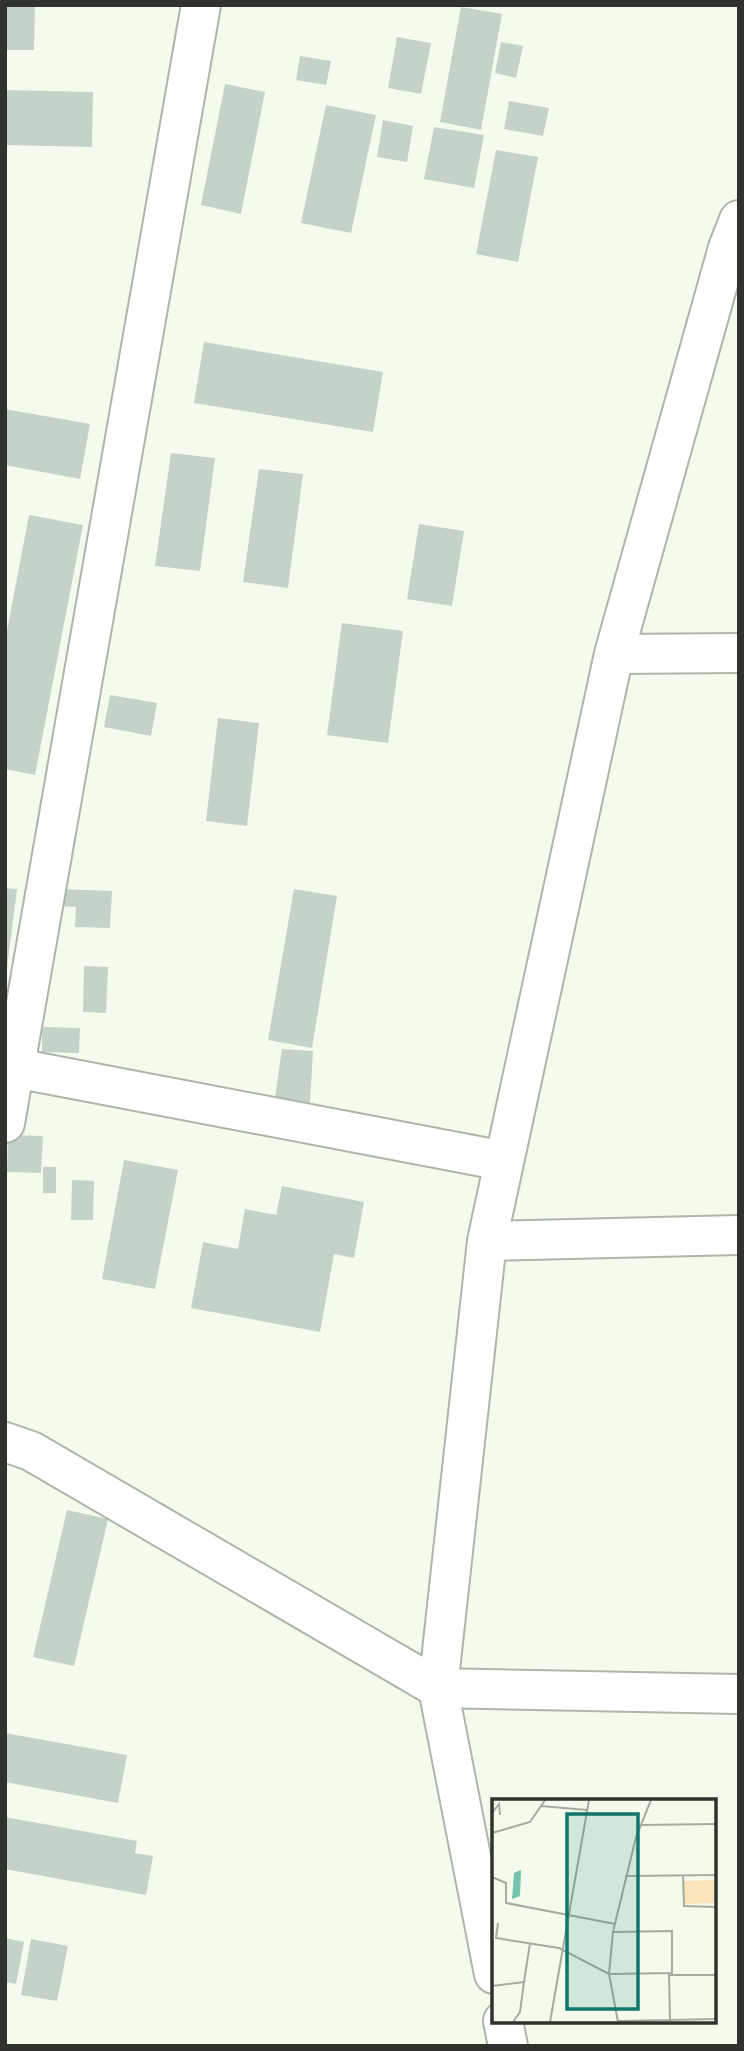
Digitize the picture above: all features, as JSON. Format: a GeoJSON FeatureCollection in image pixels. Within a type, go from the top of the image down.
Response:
{"type":"FeatureCollection","features":[{"type":"Feature","properties":{"kind":"street"},"geometry":{"type":"LineString","coordinates":[[5,1123],[10,1067],[201,5]]}},
{"type":"Feature","properties":{"kind":"street"},"geometry":{"type":"LineString","coordinates":[[492,1964],[438,1688],[487,1241],[614,654],[728,248],[739,220]]}},
{"type":"Feature","properties":{"kind":"street"},"geometry":{"type":"LineString","coordinates":[[614,654],[739,653]]}},
{"type":"Feature","properties":{"kind":"street"},"geometry":{"type":"LineString","coordinates":[[10,1067],[504,1161]]}},
{"type":"Feature","properties":{"kind":"street"},"geometry":{"type":"LineString","coordinates":[[487,1241],[739,1235]]}},
{"type":"Feature","properties":{"kind":"street"},"geometry":{"type":"LineString","coordinates":[[5,1442],[31,1451],[438,1688],[739,1694]]}},
{"type":"Feature","properties":{"kind":"street"},"geometry":{"type":"LineString","coordinates":[[503,2023],[508,2046]]}},
{"type":"Feature","properties":{"kind":"building"},"geometry":{"type":"Polygon","coordinates":[[[5,5],[35,6],[34,50],[5,50],[5,5]]]}},
{"type":"Feature","properties":{"kind":"building"},"geometry":{"type":"Polygon","coordinates":[[[461,7],[502,14],[481,130],[440,122],[461,7]]]}},
{"type":"Feature","properties":{"kind":"building"},"geometry":{"type":"Polygon","coordinates":[[[397,37],[431,43],[421,94],[388,88],[397,37]]]}},
{"type":"Feature","properties":{"kind":"building"},"geometry":{"type":"Polygon","coordinates":[[[501,42],[523,46],[516,78],[495,73],[501,42]]]}},
{"type":"Feature","properties":{"kind":"building"},"geometry":{"type":"Polygon","coordinates":[[[300,56],[331,61],[326,85],[296,80],[300,56]]]}},
{"type":"Feature","properties":{"kind":"building"},"geometry":{"type":"Polygon","coordinates":[[[225,84],[265,92],[241,214],[201,205],[225,84]]]}},
{"type":"Feature","properties":{"kind":"building"},"geometry":{"type":"Polygon","coordinates":[[[5,90],[93,92],[92,147],[5,145],[5,90]]]}},
{"type":"Feature","properties":{"kind":"building"},"geometry":{"type":"Polygon","coordinates":[[[509,101],[549,108],[543,136],[504,129],[509,101]]]}},
{"type":"Feature","properties":{"kind":"building"},"geometry":{"type":"Polygon","coordinates":[[[326,105],[376,115],[351,233],[301,223],[326,105]]]}},
{"type":"Feature","properties":{"kind":"building"},"geometry":{"type":"Polygon","coordinates":[[[383,120],[413,126],[407,162],[377,157],[383,120]]]}},
{"type":"Feature","properties":{"kind":"building"},"geometry":{"type":"Polygon","coordinates":[[[434,127],[484,135],[474,188],[424,179],[434,127]]]}},
{"type":"Feature","properties":{"kind":"building"},"geometry":{"type":"Polygon","coordinates":[[[496,150],[538,157],[518,262],[476,254],[496,150]]]}},
{"type":"Feature","properties":{"kind":"building"},"geometry":{"type":"Polygon","coordinates":[[[204,342],[383,372],[373,432],[194,403],[204,342]]]}},
{"type":"Feature","properties":{"kind":"building"},"geometry":{"type":"Polygon","coordinates":[[[5,409],[90,424],[80,479],[5,465],[5,409]]]}},
{"type":"Feature","properties":{"kind":"building"},"geometry":{"type":"Polygon","coordinates":[[[171,453],[215,458],[200,571],[155,566],[171,453]]]}},
{"type":"Feature","properties":{"kind":"building"},"geometry":{"type":"Polygon","coordinates":[[[259,469],[303,474],[288,588],[243,582],[259,469]]]}},
{"type":"Feature","properties":{"kind":"building"},"geometry":{"type":"Polygon","coordinates":[[[29,515],[83,525],[35,775],[5,769],[5,641],[29,515]]]}},
{"type":"Feature","properties":{"kind":"building"},"geometry":{"type":"Polygon","coordinates":[[[419,524],[464,531],[452,606],[407,599],[419,524]]]}},
{"type":"Feature","properties":{"kind":"building"},"geometry":{"type":"Polygon","coordinates":[[[342,623],[403,631],[388,743],[327,735],[342,623]]]}},
{"type":"Feature","properties":{"kind":"building"},"geometry":{"type":"Polygon","coordinates":[[[110,695],[157,703],[151,736],[104,727],[110,695]]]}},
{"type":"Feature","properties":{"kind":"building"},"geometry":{"type":"Polygon","coordinates":[[[218,718],[259,723],[247,826],[206,821],[218,718]]]}},
{"type":"Feature","properties":{"kind":"building"},"geometry":{"type":"Polygon","coordinates":[[[5,888],[17,889],[7,968],[5,968],[5,888]]]}},
{"type":"Feature","properties":{"kind":"building"},"geometry":{"type":"Polygon","coordinates":[[[59,889],[112,891],[110,928],[75,927],[76,907],[58,906],[59,889]]]}},
{"type":"Feature","properties":{"kind":"building"},"geometry":{"type":"Polygon","coordinates":[[[294,889],[337,896],[312,1048],[268,1040],[294,889]]]}},
{"type":"Feature","properties":{"kind":"building"},"geometry":{"type":"Polygon","coordinates":[[[84,966],[108,967],[106,1013],[83,1012],[84,966]]]}},
{"type":"Feature","properties":{"kind":"building"},"geometry":{"type":"Polygon","coordinates":[[[42,1027],[80,1028],[79,1053],[42,1052],[42,1027]]]}},
{"type":"Feature","properties":{"kind":"building"},"geometry":{"type":"Polygon","coordinates":[[[282,1049],[313,1051],[310,1103],[275,1097],[282,1049]]]}},
{"type":"Feature","properties":{"kind":"building"},"geometry":{"type":"Polygon","coordinates":[[[8,1135],[43,1136],[41,1173],[7,1172],[8,1135]]]}},
{"type":"Feature","properties":{"kind":"building"},"geometry":{"type":"Polygon","coordinates":[[[124,1160],[178,1170],[155,1289],[102,1279],[124,1160]]]}},
{"type":"Feature","properties":{"kind":"building"},"geometry":{"type":"Polygon","coordinates":[[[43,1167],[56,1167],[56,1193],[43,1193],[43,1167]]]}},
{"type":"Feature","properties":{"kind":"building"},"geometry":{"type":"Polygon","coordinates":[[[72,1180],[94,1181],[93,1220],[71,1220],[72,1180]]]}},
{"type":"Feature","properties":{"kind":"building"},"geometry":{"type":"Polygon","coordinates":[[[282,1186],[364,1202],[354,1258],[334,1254],[320,1332],[191,1308],[203,1242],[238,1249],[245,1209],[276,1215],[282,1186]]]}},
{"type":"Feature","properties":{"kind":"building"},"geometry":{"type":"Polygon","coordinates":[[[67,1510],[108,1519],[74,1666],[33,1657],[67,1510]]]}},
{"type":"Feature","properties":{"kind":"building"},"geometry":{"type":"Polygon","coordinates":[[[5,1733],[127,1755],[118,1803],[5,1782],[5,1733]]]}},
{"type":"Feature","properties":{"kind":"building"},"geometry":{"type":"Polygon","coordinates":[[[5,1817],[137,1841],[135,1853],[153,1856],[146,1895],[5,1869],[5,1817]]]}},
{"type":"Feature","properties":{"kind":"building"},"geometry":{"type":"Polygon","coordinates":[[[5,1938],[24,1942],[16,1984],[5,1982],[5,1938]]]}},
{"type":"Feature","properties":{"kind":"building"},"geometry":{"type":"Polygon","coordinates":[[[31,1939],[68,1946],[57,2001],[21,1995],[31,1939]]]}}]}
